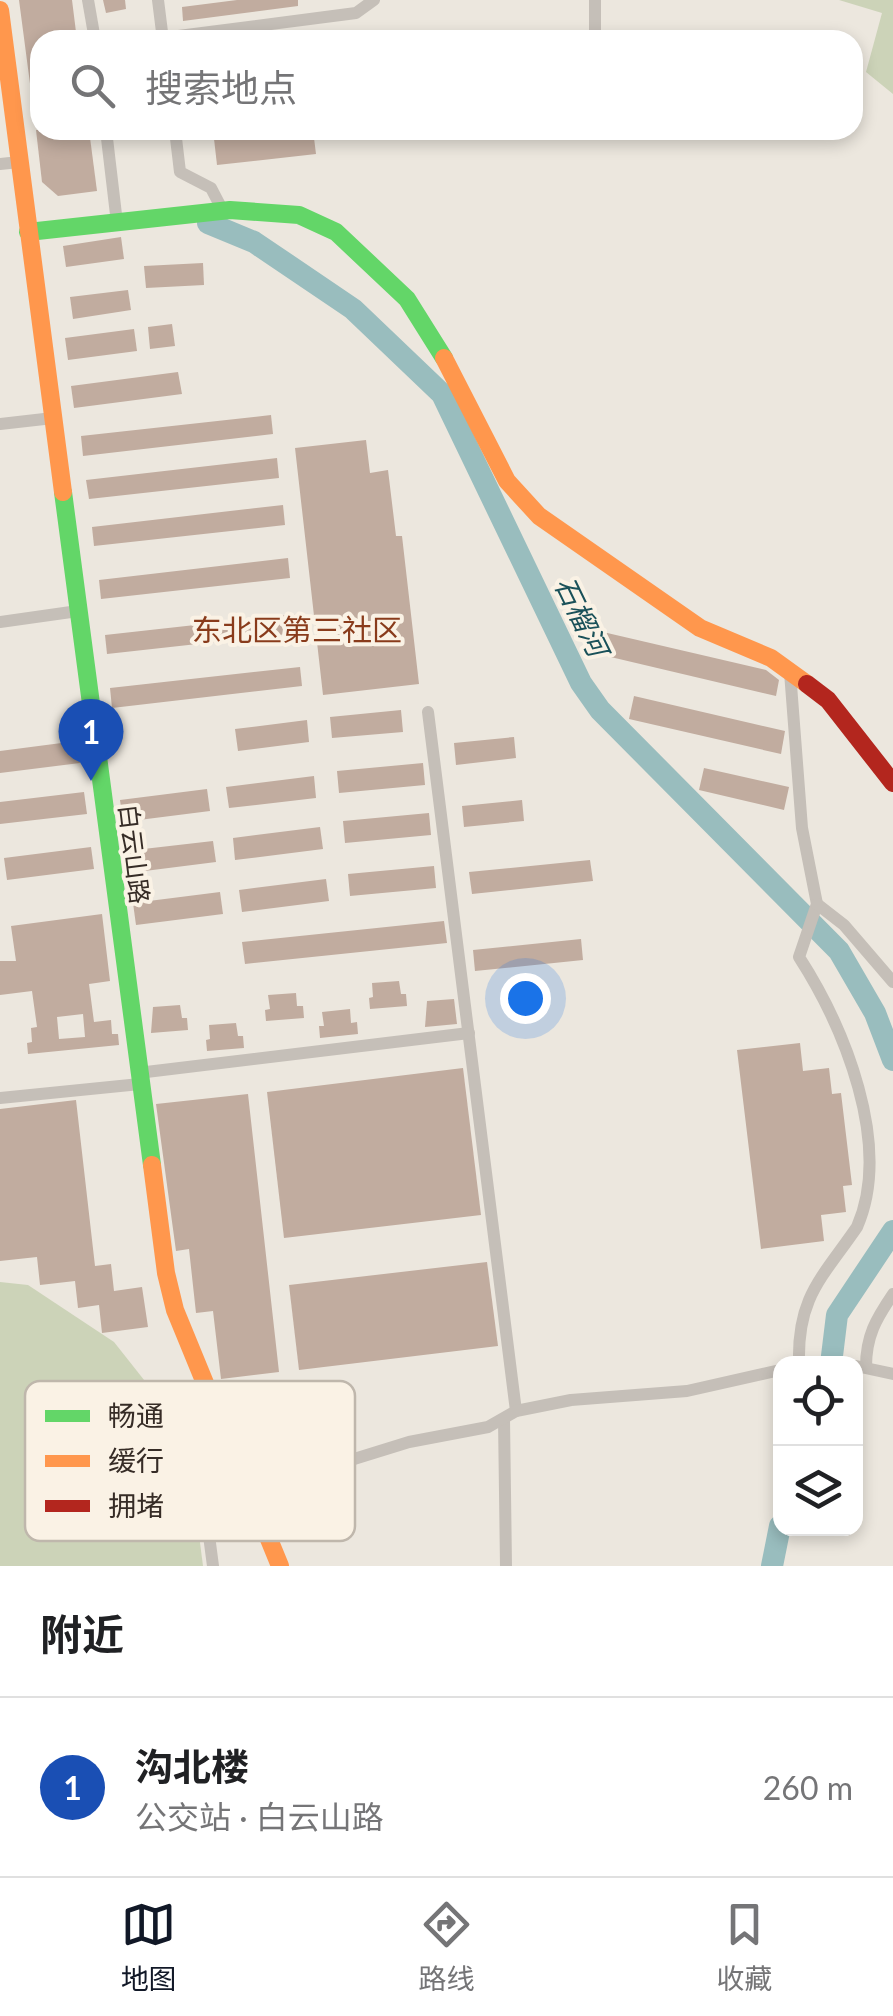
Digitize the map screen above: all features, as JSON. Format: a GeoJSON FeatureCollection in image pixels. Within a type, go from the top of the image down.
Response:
{"type":"FeatureCollection","features":[{"type":"Feature","properties":{"kind":"street"},"geometry":{"type":"LineString","coordinates":[[88,0],[93,30]]}},
{"type":"Feature","properties":{"kind":"street"},"geometry":{"type":"LineString","coordinates":[[158,0],[162,30]]}},
{"type":"Feature","properties":{"kind":"street"},"geometry":{"type":"LineString","coordinates":[[230,30],[356,13],[374,0]]}},
{"type":"Feature","properties":{"kind":"street"},"geometry":{"type":"LineString","coordinates":[[594,3],[595,30]]}},
{"type":"Feature","properties":{"kind":"street","name":"白云山路"},"geometry":{"type":"LineString","coordinates":[[0,10],[9,163],[28,232],[166,1273],[175,1310],[205,1381]]}},
{"type":"Feature","properties":{"kind":"street"},"geometry":{"type":"LineString","coordinates":[[107,140],[117,222]]}},
{"type":"Feature","properties":{"kind":"street"},"geometry":{"type":"LineString","coordinates":[[176,140],[180,172],[210,188],[223,211]]}},
{"type":"Feature","properties":{"kind":"street"},"geometry":{"type":"LineString","coordinates":[[28,232],[223,211],[299,215],[336,232],[407,299],[455,376],[507,481],[539,516],[700,628],[771,658],[828,700],[893,783]]}},
{"type":"Feature","properties":{"kind":"street"},"geometry":{"type":"LineString","coordinates":[[0,424],[52,418]]}},
{"type":"Feature","properties":{"kind":"street"},"geometry":{"type":"LineString","coordinates":[[0,622],[78,611]]}},
{"type":"Feature","properties":{"kind":"street"},"geometry":{"type":"LineString","coordinates":[[790,672],[802,828],[817,907],[799,956],[848,1044],[877,1136],[872,1197],[860,1223],[809,1298],[798,1329],[799,1356]]}},
{"type":"Feature","properties":{"kind":"street"},"geometry":{"type":"LineString","coordinates":[[428,712],[469,1033],[510,1415],[506,1566]]}},
{"type":"Feature","properties":{"kind":"street"},"geometry":{"type":"LineString","coordinates":[[817,907],[844,925],[893,982]]}},
{"type":"Feature","properties":{"kind":"street"},"geometry":{"type":"LineString","coordinates":[[0,1098],[469,1033]]}},
{"type":"Feature","properties":{"kind":"street"},"geometry":{"type":"LineString","coordinates":[[863,1356],[871,1327],[893,1294]]}},
{"type":"Feature","properties":{"kind":"street"},"geometry":{"type":"LineString","coordinates":[[863,1366],[890,1371]]}},
{"type":"Feature","properties":{"kind":"street"},"geometry":{"type":"LineString","coordinates":[[355,1459],[409,1442],[488,1427],[510,1415],[572,1400],[687,1391],[773,1372]]}},
{"type":"Feature","properties":{"kind":"street"},"geometry":{"type":"LineString","coordinates":[[210,1541],[213,1566]]}},
{"type":"Feature","properties":{"kind":"street","name":"白云山路"},"geometry":{"type":"LineString","coordinates":[[270,1541],[280,1566]]}},
{"type":"Feature","properties":{"kind":"green space"},"geometry":{"type":"Polygon","coordinates":[[[839,0],[893,0],[893,94],[866,72],[882,13],[839,0]]]}},
{"type":"Feature","properties":{"kind":"green space"},"geometry":{"type":"Polygon","coordinates":[[[0,1282],[28,1285],[114,1342],[145,1381],[25,1381],[25,1541],[200,1541],[203,1566],[0,1566],[0,1282]]]}},
{"type":"Feature","properties":{"kind":"building"},"geometry":{"type":"Polygon","coordinates":[[[19,0],[72,0],[76,30],[30,30],[30,84],[19,0]]]}},
{"type":"Feature","properties":{"kind":"building"},"geometry":{"type":"Polygon","coordinates":[[[103,0],[125,0],[126,9],[106,13],[103,0]]]}},
{"type":"Feature","properties":{"kind":"building"},"geometry":{"type":"Polygon","coordinates":[[[237,0],[298,0],[298,6],[183,21],[182,7],[237,0]]]}},
{"type":"Feature","properties":{"kind":"building"},"geometry":{"type":"Polygon","coordinates":[[[37,140],[90,140],[97,191],[58,196],[42,182],[37,140]]]}},
{"type":"Feature","properties":{"kind":"building"},"geometry":{"type":"Polygon","coordinates":[[[214,140],[314,140],[316,154],[217,165],[214,140]]]}},
{"type":"Feature","properties":{"kind":"building"},"geometry":{"type":"Polygon","coordinates":[[[121,237],[124,259],[66,267],[63,246],[121,237]]]}},
{"type":"Feature","properties":{"kind":"building"},"geometry":{"type":"Polygon","coordinates":[[[203,263],[204,285],[146,288],[144,266],[203,263]]]}},
{"type":"Feature","properties":{"kind":"building"},"geometry":{"type":"Polygon","coordinates":[[[128,290],[131,310],[73,319],[70,297],[128,290]]]}},
{"type":"Feature","properties":{"kind":"building"},"geometry":{"type":"Polygon","coordinates":[[[172,324],[175,346],[150,349],[148,327],[172,324]]]}},
{"type":"Feature","properties":{"kind":"building"},"geometry":{"type":"Polygon","coordinates":[[[134,329],[137,351],[68,360],[65,338],[134,329]]]}},
{"type":"Feature","properties":{"kind":"building"},"geometry":{"type":"Polygon","coordinates":[[[178,372],[182,394],[74,408],[71,386],[178,372]]]}},
{"type":"Feature","properties":{"kind":"building"},"geometry":{"type":"Polygon","coordinates":[[[271,415],[273,434],[83,456],[81,436],[271,415]]]}},
{"type":"Feature","properties":{"kind":"building"},"geometry":{"type":"Polygon","coordinates":[[[366,440],[370,473],[388,470],[396,536],[402,536],[419,684],[323,695],[295,448],[366,440]]]}},
{"type":"Feature","properties":{"kind":"building"},"geometry":{"type":"Polygon","coordinates":[[[277,458],[279,478],[89,499],[86,480],[277,458]]]}},
{"type":"Feature","properties":{"kind":"building"},"geometry":{"type":"Polygon","coordinates":[[[283,505],[285,525],[94,546],[92,527],[283,505]]]}},
{"type":"Feature","properties":{"kind":"building"},"geometry":{"type":"Polygon","coordinates":[[[288,558],[290,578],[101,599],[99,580],[288,558]]]}},
{"type":"Feature","properties":{"kind":"building"},"geometry":{"type":"Polygon","coordinates":[[[295,614],[297,633],[107,654],[105,635],[295,614]]]}},
{"type":"Feature","properties":{"kind":"building"},"geometry":{"type":"Polygon","coordinates":[[[603,632],[766,670],[779,680],[776,696],[598,654],[603,632]]]}},
{"type":"Feature","properties":{"kind":"building"},"geometry":{"type":"Polygon","coordinates":[[[300,667],[302,686],[112,708],[110,688],[300,667]]]}},
{"type":"Feature","properties":{"kind":"building"},"geometry":{"type":"Polygon","coordinates":[[[634,696],[785,731],[781,754],[629,719],[634,696]]]}},
{"type":"Feature","properties":{"kind":"building"},"geometry":{"type":"Polygon","coordinates":[[[401,710],[403,732],[332,738],[330,717],[401,710]]]}},
{"type":"Feature","properties":{"kind":"building"},"geometry":{"type":"Polygon","coordinates":[[[307,720],[309,742],[238,751],[235,729],[307,720]]]}},
{"type":"Feature","properties":{"kind":"building"},"geometry":{"type":"Polygon","coordinates":[[[514,737],[516,758],[456,765],[454,743],[514,737]]]}},
{"type":"Feature","properties":{"kind":"building"},"geometry":{"type":"Polygon","coordinates":[[[77,741],[80,763],[0,773],[0,751],[77,741]]]}},
{"type":"Feature","properties":{"kind":"building"},"geometry":{"type":"Polygon","coordinates":[[[423,763],[425,785],[339,793],[337,771],[423,763]]]}},
{"type":"Feature","properties":{"kind":"building"},"geometry":{"type":"Polygon","coordinates":[[[704,768],[789,787],[784,810],[699,790],[704,768]]]}},
{"type":"Feature","properties":{"kind":"building"},"geometry":{"type":"Polygon","coordinates":[[[314,776],[316,798],[229,808],[226,787],[314,776]]]}},
{"type":"Feature","properties":{"kind":"building"},"geometry":{"type":"Polygon","coordinates":[[[207,789],[210,811],[123,822],[120,800],[207,789]]]}},
{"type":"Feature","properties":{"kind":"building"},"geometry":{"type":"Polygon","coordinates":[[[84,792],[87,814],[0,824],[0,802],[84,792]]]}},
{"type":"Feature","properties":{"kind":"building"},"geometry":{"type":"Polygon","coordinates":[[[522,800],[524,821],[464,827],[462,806],[522,800]]]}},
{"type":"Feature","properties":{"kind":"building"},"geometry":{"type":"Polygon","coordinates":[[[429,813],[431,835],[345,843],[343,821],[429,813]]]}},
{"type":"Feature","properties":{"kind":"building"},"geometry":{"type":"Polygon","coordinates":[[[320,827],[323,849],[235,860],[233,838],[320,827]]]}},
{"type":"Feature","properties":{"kind":"building"},"geometry":{"type":"Polygon","coordinates":[[[213,841],[216,862],[129,873],[126,851],[213,841]]]}},
{"type":"Feature","properties":{"kind":"building"},"geometry":{"type":"Polygon","coordinates":[[[91,847],[94,869],[7,880],[4,858],[91,847]]]}},
{"type":"Feature","properties":{"kind":"building"},"geometry":{"type":"Polygon","coordinates":[[[590,860],[593,881],[472,894],[469,872],[590,860]]]}},
{"type":"Feature","properties":{"kind":"building"},"geometry":{"type":"Polygon","coordinates":[[[434,866],[436,888],[350,896],[348,874],[434,866]]]}},
{"type":"Feature","properties":{"kind":"building"},"geometry":{"type":"Polygon","coordinates":[[[326,879],[329,901],[242,912],[239,890],[326,879]]]}},
{"type":"Feature","properties":{"kind":"building"},"geometry":{"type":"Polygon","coordinates":[[[220,892],[223,914],[136,925],[133,903],[220,892]]]}},
{"type":"Feature","properties":{"kind":"building"},"geometry":{"type":"Polygon","coordinates":[[[102,914],[110,981],[89,984],[94,1022],[111,1020],[112,1034],[118,1034],[119,1045],[28,1054],[31,1028],[37,1027],[32,991],[0,995],[0,961],[16,961],[11,926],[102,914]],[[83,1014],[57,1017],[59,1039],[85,1037],[83,1014]]]}},
{"type":"Feature","properties":{"kind":"building"},"geometry":{"type":"Polygon","coordinates":[[[444,921],[447,943],[245,964],[242,942],[444,921]]]}},
{"type":"Feature","properties":{"kind":"building"},"geometry":{"type":"Polygon","coordinates":[[[581,939],[583,960],[475,971],[473,950],[581,939]]]}},
{"type":"Feature","properties":{"kind":"building"},"geometry":{"type":"Polygon","coordinates":[[[399,981],[407,1006],[370,1009],[372,983],[399,981]]]}},
{"type":"Feature","properties":{"kind":"building"},"geometry":{"type":"Polygon","coordinates":[[[296,993],[297,1006],[303,1006],[304,1018],[266,1021],[265,1010],[270,1009],[268,995],[296,993]]]}},
{"type":"Feature","properties":{"kind":"building"},"geometry":{"type":"Polygon","coordinates":[[[454,999],[457,1024],[425,1027],[427,1001],[454,999]]]}},
{"type":"Feature","properties":{"kind":"building"},"geometry":{"type":"Polygon","coordinates":[[[180,1005],[188,1030],[151,1033],[153,1007],[180,1005]]]}},
{"type":"Feature","properties":{"kind":"building"},"geometry":{"type":"Polygon","coordinates":[[[350,1009],[351,1023],[357,1022],[358,1034],[320,1038],[319,1026],[324,1026],[322,1012],[350,1009]]]}},
{"type":"Feature","properties":{"kind":"building"},"geometry":{"type":"Polygon","coordinates":[[[236,1023],[244,1048],[207,1051],[209,1025],[236,1023]]]}},
{"type":"Feature","properties":{"kind":"building"},"geometry":{"type":"Polygon","coordinates":[[[800,1043],[803,1071],[829,1068],[832,1094],[841,1093],[852,1185],[843,1186],[846,1212],[821,1215],[824,1241],[761,1249],[737,1050],[800,1043]]]}},
{"type":"Feature","properties":{"kind":"building"},"geometry":{"type":"Polygon","coordinates":[[[463,1068],[481,1215],[284,1238],[267,1092],[463,1068]]]}},
{"type":"Feature","properties":{"kind":"building"},"geometry":{"type":"Polygon","coordinates":[[[248,1094],[279,1372],[221,1379],[213,1311],[196,1313],[189,1249],[176,1251],[156,1104],[248,1094]]]}},
{"type":"Feature","properties":{"kind":"building"},"geometry":{"type":"Polygon","coordinates":[[[76,1100],[95,1266],[111,1264],[114,1291],[142,1287],[148,1327],[102,1333],[99,1305],[78,1308],[75,1281],[40,1285],[37,1257],[0,1261],[0,1109],[76,1100]]]}},
{"type":"Feature","properties":{"kind":"building"},"geometry":{"type":"Polygon","coordinates":[[[487,1262],[498,1346],[299,1370],[289,1285],[487,1262]]]}},
{"type":"Feature","properties":{"kind":"waterway","name":"石榴河"},"geometry":{"type":"LineString","coordinates":[[208,223],[254,242],[353,309],[442,394],[581,683],[600,710],[839,951],[875,1013],[893,1060]]}},
{"type":"Feature","properties":{"kind":"waterway","name":"石榴河"},"geometry":{"type":"LineString","coordinates":[[832,1356],[837,1315],[893,1231]]}},
{"type":"Feature","properties":{"kind":"waterway","name":"石榴河"},"geometry":{"type":"LineString","coordinates":[[772,1566],[778,1536]]}},
{"type":"Feature","properties":{"kind":"traffic: fast"},"geometry":{"type":"LineString","coordinates":[[28,232],[230,210],[299,215],[336,232],[407,299],[444,358]]}},
{"type":"Feature","properties":{"kind":"traffic: fast"},"geometry":{"type":"LineString","coordinates":[[63,492],[152,1165]]}},
{"type":"Feature","properties":{"kind":"traffic: slow"},"geometry":{"type":"LineString","coordinates":[[0,10],[63,492]]}},
{"type":"Feature","properties":{"kind":"traffic: slow"},"geometry":{"type":"LineString","coordinates":[[444,358],[507,481],[539,516],[700,628],[771,658],[807,684]]}},
{"type":"Feature","properties":{"kind":"traffic: slow"},"geometry":{"type":"LineString","coordinates":[[152,1165],[166,1273],[175,1310],[204,1381]]}},
{"type":"Feature","properties":{"kind":"traffic: slow"},"geometry":{"type":"LineString","coordinates":[[270,1541],[280,1566]]}},
{"type":"Feature","properties":{"kind":"traffic: jam"},"geometry":{"type":"LineString","coordinates":[[807,684],[828,700],[893,783]]}},
{"type":"Feature","properties":{"kind":"place","name":"沟北楼"},"geometry":{"type":"Point","coordinates":[91,781]}},
{"type":"Feature","properties":{"kind":"district","name":"东北区第三社区"},"geometry":{"type":"Point","coordinates":[297,629]}}]}
